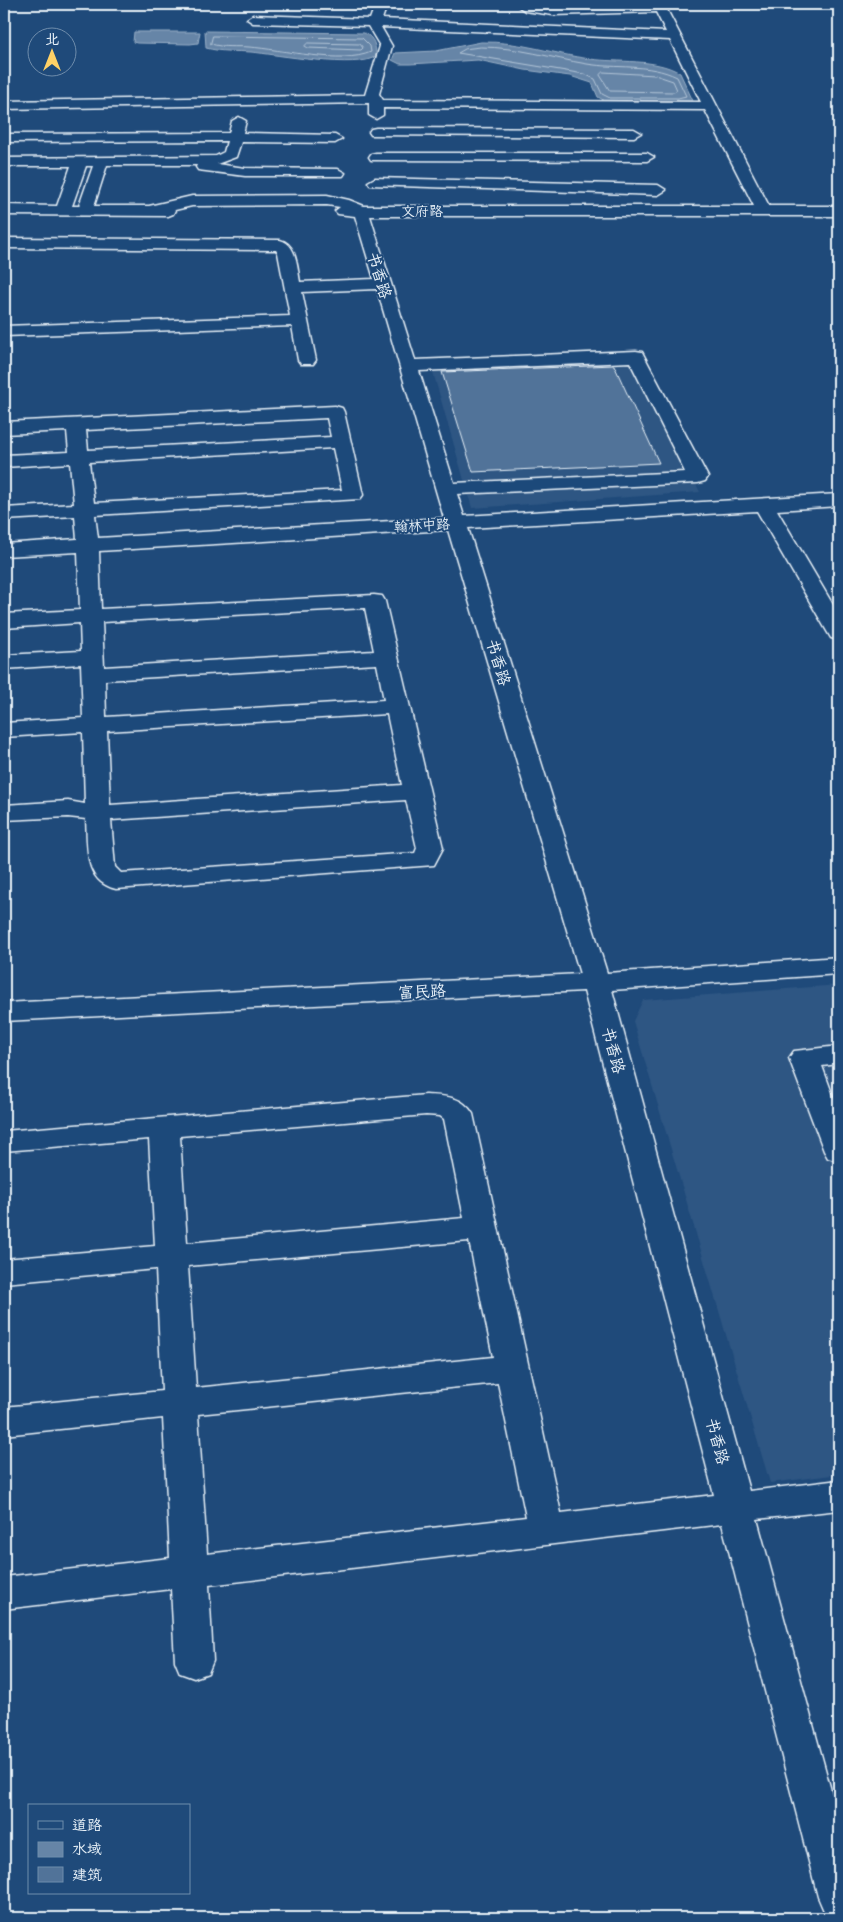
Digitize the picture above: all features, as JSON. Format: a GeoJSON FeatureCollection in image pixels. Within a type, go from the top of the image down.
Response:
{"type":"FeatureCollection","features":[{"type":"Feature","properties":{"kind":"street"},"geometry":{"type":"LineString","coordinates":[[375,22],[382,4]]}},
{"type":"Feature","properties":{"kind":"street"},"geometry":{"type":"LineString","coordinates":[[521,4],[535,9],[566,11],[659,6],[763,210]]}},
{"type":"Feature","properties":{"kind":"street"},"geometry":{"type":"LineString","coordinates":[[253,19],[375,22],[674,36]]}},
{"type":"Feature","properties":{"kind":"street","name":"书香路"},"geometry":{"type":"LineString","coordinates":[[375,22],[376,32],[386,46],[372,95],[376,101],[376,157],[372,200],[383,284],[596,982],[839,1897]]}},
{"type":"Feature","properties":{"kind":"street"},"geometry":{"type":"LineString","coordinates":[[4,105],[376,101],[710,106]]}},
{"type":"Feature","properties":{"kind":"street"},"geometry":{"type":"LineString","coordinates":[[4,114],[343,108]]}},
{"type":"Feature","properties":{"kind":"street"},"geometry":{"type":"LineString","coordinates":[[4,162],[173,162],[227,157],[231,154],[242,109]]}},
{"type":"Feature","properties":{"kind":"street"},"geometry":{"type":"LineString","coordinates":[[376,132],[634,133]]}},
{"type":"Feature","properties":{"kind":"street"},"geometry":{"type":"LineString","coordinates":[[4,138],[85,140],[105,136],[335,139]]}},
{"type":"Feature","properties":{"kind":"street"},"geometry":{"type":"LineString","coordinates":[[63,210],[83,162],[85,140]]}},
{"type":"Feature","properties":{"kind":"street"},"geometry":{"type":"LineString","coordinates":[[376,157],[647,157]]}},
{"type":"Feature","properties":{"kind":"street"},"geometry":{"type":"LineString","coordinates":[[85,210],[101,162]]}},
{"type":"Feature","properties":{"kind":"street"},"geometry":{"type":"LineString","coordinates":[[173,162],[245,172],[338,173]]}},
{"type":"Feature","properties":{"kind":"street"},"geometry":{"type":"LineString","coordinates":[[372,200],[658,190]]}},
{"type":"Feature","properties":{"kind":"street","name":"文府路"},"geometry":{"type":"LineString","coordinates":[[4,210],[149,211],[372,200],[839,211]]}},
{"type":"Feature","properties":{"kind":"street"},"geometry":{"type":"LineString","coordinates":[[4,243],[271,243],[284,248],[307,360]]}},
{"type":"Feature","properties":{"kind":"street"},"geometry":{"type":"LineString","coordinates":[[292,287],[383,284]]}},
{"type":"Feature","properties":{"kind":"street"},"geometry":{"type":"LineString","coordinates":[[4,330],[298,321]]}},
{"type":"Feature","properties":{"kind":"street"},"geometry":{"type":"LineString","coordinates":[[408,366],[636,356],[698,477],[446,489]]}},
{"type":"Feature","properties":{"kind":"street"},"geometry":{"type":"LineString","coordinates":[[4,428],[335,412],[353,495],[4,514]]}},
{"type":"Feature","properties":{"kind":"street"},"geometry":{"type":"LineString","coordinates":[[4,621],[91,616],[374,601],[430,848],[425,860],[116,881],[107,875],[102,867],[98,812],[94,725],[91,616],[88,545],[76,425]]}},
{"type":"Feature","properties":{"kind":"street"},"geometry":{"type":"LineString","coordinates":[[4,461],[342,442]]}},
{"type":"Feature","properties":{"kind":"street","name":"翰林中路"},"geometry":{"type":"LineString","coordinates":[[4,550],[839,500]]}},
{"type":"Feature","properties":{"kind":"street"},"geometry":{"type":"LineString","coordinates":[[764,505],[839,633]]}},
{"type":"Feature","properties":{"kind":"street"},"geometry":{"type":"LineString","coordinates":[[4,662],[92,665],[386,657]]}},
{"type":"Feature","properties":{"kind":"street"},"geometry":{"type":"LineString","coordinates":[[4,730],[397,706]]}},
{"type":"Feature","properties":{"kind":"street"},"geometry":{"type":"LineString","coordinates":[[4,813],[68,809],[98,812],[416,792]]}},
{"type":"Feature","properties":{"kind":"street","name":"富民路"},"geometry":{"type":"LineString","coordinates":[[4,1012],[596,982],[839,965]]}},
{"type":"Feature","properties":{"kind":"street"},"geometry":{"type":"LineString","coordinates":[[839,1055],[804,1058],[839,1151]]}},
{"type":"Feature","properties":{"kind":"street"},"geometry":{"type":"LineString","coordinates":[[4,1141],[426,1104],[446,1106],[458,1114],[546,1530]]}},
{"type":"Feature","properties":{"kind":"street"},"geometry":{"type":"LineString","coordinates":[[164,1127],[194,1661]]}},
{"type":"Feature","properties":{"kind":"street"},"geometry":{"type":"LineString","coordinates":[[4,1271],[482,1228]]}},
{"type":"Feature","properties":{"kind":"street"},"geometry":{"type":"LineString","coordinates":[[4,1421],[512,1368]]}},
{"type":"Feature","properties":{"kind":"street"},"geometry":{"type":"LineString","coordinates":[[4,1593],[839,1495]]}},
{"type":"Feature","properties":{"kind":"shaded area"},"geometry":{"type":"Polygon","coordinates":[[[628,350],[700,492],[472,508],[429,358],[628,350]]]}},
{"type":"Feature","properties":{"kind":"shaded area"},"geometry":{"type":"Polygon","coordinates":[[[839,985],[839,1474],[770,1483],[633,1021],[643,1000],[839,985]]]}},
{"type":"Feature","properties":{"kind":"water"},"geometry":{"type":"Polygon","coordinates":[[[205,31],[364,33],[374,42],[376,56],[367,60],[353,62],[217,50],[206,48],[205,31]]]}},
{"type":"Feature","properties":{"kind":"water"},"geometry":{"type":"Polygon","coordinates":[[[134,32],[200,32],[198,43],[190,44],[137,43],[133,42],[134,32]]]}},
{"type":"Feature","properties":{"kind":"water"},"geometry":{"type":"Polygon","coordinates":[[[481,42],[522,46],[590,59],[648,63],[670,68],[680,73],[693,101],[689,103],[609,103],[598,97],[592,83],[570,76],[525,70],[478,60],[400,64],[392,60],[395,53],[436,51],[481,42]]]}},
{"type":"Feature","properties":{"kind":"building"},"geometry":{"type":"Polygon","coordinates":[[[614,365],[659,463],[473,472],[442,372],[614,365]]]}}]}
